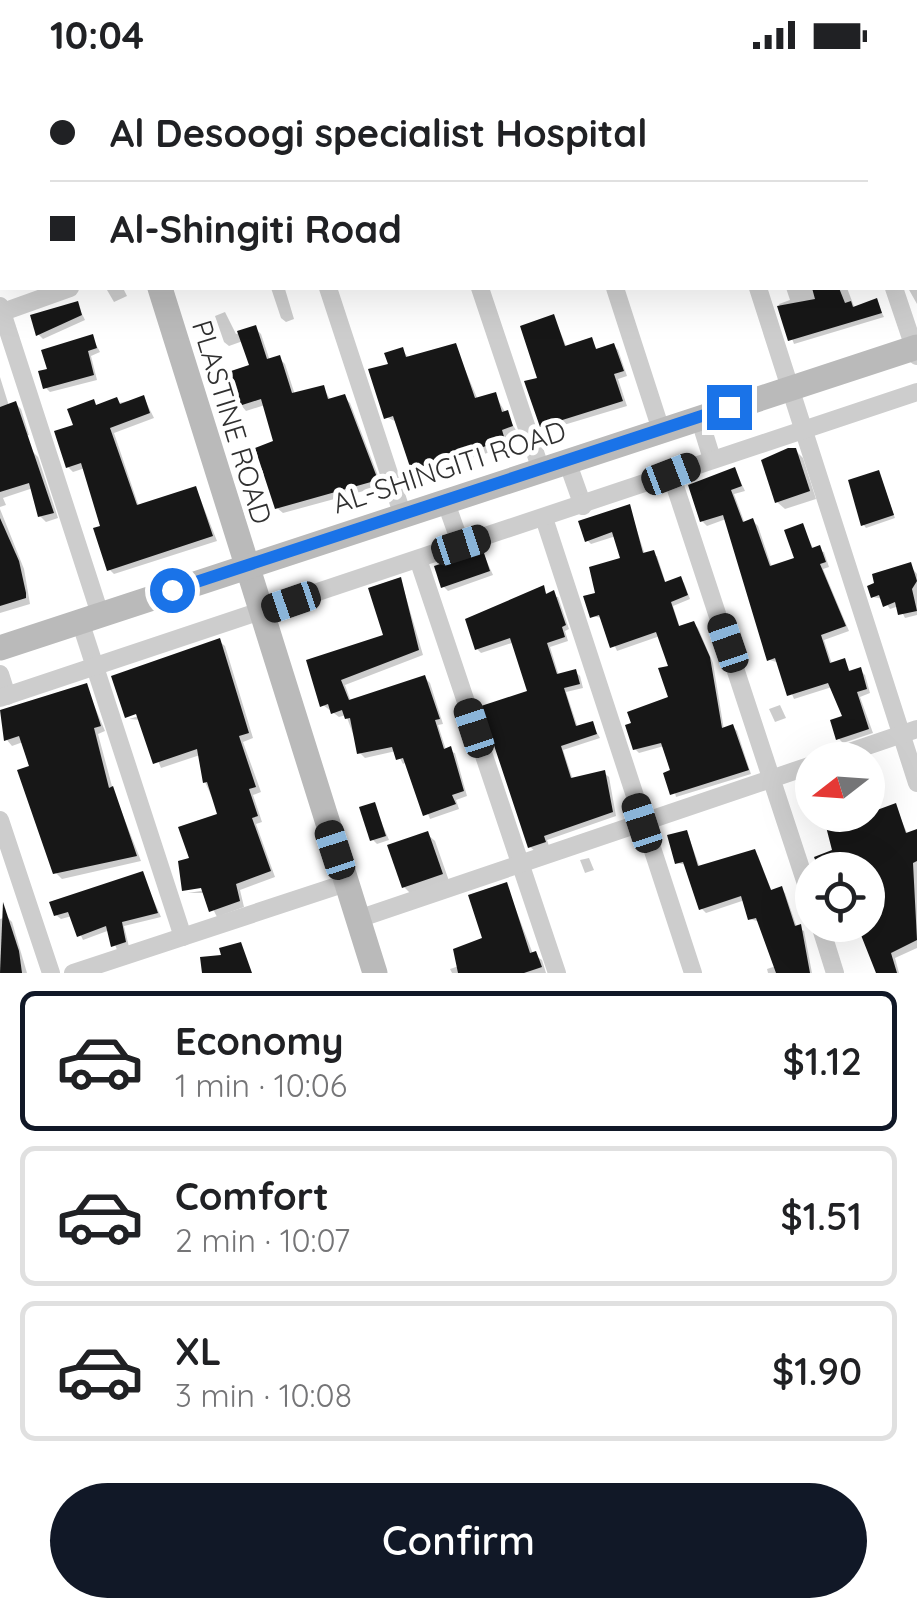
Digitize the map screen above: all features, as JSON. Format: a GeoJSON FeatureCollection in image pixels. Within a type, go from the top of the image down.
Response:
{"type":"FeatureCollection","features":[{"type":"Feature","properties":{"kind":"street"},"geometry":{"type":"LineString","coordinates":[[64,290],[1,310],[90,618],[96,668],[183,937]]}},
{"type":"Feature","properties":{"kind":"street","name":"PLASTINE ROAD"},"geometry":{"type":"LineString","coordinates":[[161,290],[244,566],[375,973]]}},
{"type":"Feature","properties":{"kind":"street"},"geometry":{"type":"LineString","coordinates":[[329,290],[402,513]]}},
{"type":"Feature","properties":{"kind":"street"},"geometry":{"type":"LineString","coordinates":[[481,290],[541,470]]}},
{"type":"Feature","properties":{"kind":"street"},"geometry":{"type":"LineString","coordinates":[[616,290],[661,430]]}},
{"type":"Feature","properties":{"kind":"street"},"geometry":{"type":"LineString","coordinates":[[759,290],[909,731],[917,784]]}},
{"type":"Feature","properties":{"kind":"street"},"geometry":{"type":"LineString","coordinates":[[895,290],[916,350]]}},
{"type":"Feature","properties":{"kind":"street","name":"AL-SHINGITI ROAD"},"geometry":{"type":"LineString","coordinates":[[0,648],[402,513],[916,350]]}},
{"type":"Feature","properties":{"kind":"street"},"geometry":{"type":"LineString","coordinates":[[0,674],[4,697],[917,392]]}},
{"type":"Feature","properties":{"kind":"street"},"geometry":{"type":"LineString","coordinates":[[699,417],[712,459]]}},
{"type":"Feature","properties":{"kind":"street"},"geometry":{"type":"LineString","coordinates":[[567,461],[583,506]]}},
{"type":"Feature","properties":{"kind":"street"},"geometry":{"type":"LineString","coordinates":[[671,474],[797,852]]}},
{"type":"Feature","properties":{"kind":"street"},"geometry":{"type":"LineString","coordinates":[[445,500],[461,545]]}},
{"type":"Feature","properties":{"kind":"street"},"geometry":{"type":"LineString","coordinates":[[544,518],[693,973]]}},
{"type":"Feature","properties":{"kind":"street"},"geometry":{"type":"LineString","coordinates":[[418,559],[556,973]]}},
{"type":"Feature","properties":{"kind":"street"},"geometry":{"type":"LineString","coordinates":[[878,742],[909,731]]}},
{"type":"Feature","properties":{"kind":"street"},"geometry":{"type":"LineString","coordinates":[[358,919],[795,771]]}},
{"type":"Feature","properties":{"kind":"street"},"geometry":{"type":"LineString","coordinates":[[1,827],[51,973]]}},
{"type":"Feature","properties":{"kind":"street"},"geometry":{"type":"LineString","coordinates":[[73,973],[346,884]]}},
{"type":"Feature","properties":{"kind":"street"},"geometry":{"type":"LineString","coordinates":[[825,942],[835,973]]}},
{"type":"Feature","properties":{"kind":"building"},"geometry":{"type":"Polygon","coordinates":[[[813,290],[840,290],[845,303],[851,301],[853,307],[877,298],[882,313],[788,341],[777,306],[815,299],[813,290]]]}},
{"type":"Feature","properties":{"kind":"building"},"geometry":{"type":"Polygon","coordinates":[[[78,301],[82,315],[36,336],[30,315],[78,301]]]}},
{"type":"Feature","properties":{"kind":"building"},"geometry":{"type":"Polygon","coordinates":[[[554,314],[565,346],[592,337],[596,349],[614,343],[624,371],[614,374],[623,401],[540,427],[524,381],[537,378],[520,326],[554,314]]]}},
{"type":"Feature","properties":{"kind":"building"},"geometry":{"type":"Polygon","coordinates":[[[256,325],[267,359],[280,355],[292,393],[324,385],[328,399],[345,394],[378,480],[275,509],[255,448],[273,441],[261,399],[239,406],[228,372],[249,365],[237,331],[256,325]]]}},
{"type":"Feature","properties":{"kind":"building"},"geometry":{"type":"Polygon","coordinates":[[[93,334],[97,348],[88,351],[94,375],[43,389],[38,371],[47,369],[41,350],[93,334]]]}},
{"type":"Feature","properties":{"kind":"building"},"geometry":{"type":"Polygon","coordinates":[[[456,343],[475,398],[496,392],[502,412],[508,410],[513,426],[502,430],[505,440],[411,470],[393,416],[384,419],[368,369],[388,364],[384,353],[403,347],[406,357],[456,343]]]}},
{"type":"Feature","properties":{"kind":"building"},"geometry":{"type":"Polygon","coordinates":[[[144,395],[150,413],[110,428],[137,505],[196,486],[213,536],[107,571],[93,528],[100,526],[81,463],[66,468],[54,431],[73,425],[67,409],[94,399],[96,405],[117,397],[120,404],[144,395]]]}},
{"type":"Feature","properties":{"kind":"building"},"geometry":{"type":"Polygon","coordinates":[[[16,401],[54,513],[38,517],[29,483],[0,492],[0,407],[16,401]]]}},
{"type":"Feature","properties":{"kind":"building"},"geometry":{"type":"Polygon","coordinates":[[[796,448],[810,491],[775,503],[761,460],[796,448]]]}},
{"type":"Feature","properties":{"kind":"building"},"geometry":{"type":"Polygon","coordinates":[[[735,467],[742,486],[731,490],[743,522],[753,518],[770,566],[794,558],[784,530],[803,523],[812,548],[820,545],[826,562],[820,564],[846,626],[821,635],[830,663],[845,658],[849,671],[861,667],[867,689],[857,692],[869,729],[836,740],[830,720],[842,716],[828,683],[787,696],[775,658],[767,661],[723,515],[700,522],[688,485],[735,467]]]}},
{"type":"Feature","properties":{"kind":"building"},"geometry":{"type":"Polygon","coordinates":[[[879,470],[894,515],[861,526],[848,480],[879,470]]]}},
{"type":"Feature","properties":{"kind":"building"},"geometry":{"type":"Polygon","coordinates":[[[630,504],[643,553],[654,550],[665,582],[681,576],[688,595],[671,602],[679,626],[694,621],[710,657],[722,728],[733,724],[749,770],[670,795],[663,773],[670,770],[661,743],[633,750],[625,725],[631,723],[627,712],[668,697],[658,668],[668,666],[656,632],[610,648],[599,615],[590,618],[583,596],[595,593],[589,567],[620,558],[612,532],[585,542],[578,521],[630,504]]]}},
{"type":"Feature","properties":{"kind":"building"},"geometry":{"type":"Polygon","coordinates":[[[0,518],[19,561],[26,598],[0,606],[0,518]]]}},
{"type":"Feature","properties":{"kind":"building"},"geometry":{"type":"Polygon","coordinates":[[[483,550],[490,571],[441,588],[434,566],[483,550]]]}},
{"type":"Feature","properties":{"kind":"building"},"geometry":{"type":"Polygon","coordinates":[[[911,562],[917,581],[912,589],[917,611],[898,615],[895,602],[883,607],[879,595],[871,598],[867,586],[874,583],[872,574],[911,562]]]}},
{"type":"Feature","properties":{"kind":"building"},"geometry":{"type":"Polygon","coordinates":[[[401,577],[419,650],[341,680],[349,700],[425,675],[440,719],[435,720],[444,749],[451,746],[464,791],[452,795],[456,804],[423,816],[403,758],[396,760],[392,747],[357,754],[350,718],[345,719],[342,710],[331,714],[328,704],[320,707],[306,660],[383,635],[368,588],[401,577]]]}},
{"type":"Feature","properties":{"kind":"building"},"geometry":{"type":"Polygon","coordinates":[[[544,585],[546,594],[554,590],[566,625],[562,627],[565,637],[547,643],[557,674],[576,669],[580,684],[564,688],[576,726],[593,721],[597,734],[561,746],[571,778],[605,770],[613,812],[544,836],[546,842],[528,848],[481,706],[527,691],[510,638],[475,650],[465,619],[544,585]]]}},
{"type":"Feature","properties":{"kind":"building"},"geometry":{"type":"Polygon","coordinates":[[[220,638],[249,733],[239,736],[256,787],[249,789],[258,816],[252,818],[271,871],[236,884],[240,901],[209,912],[201,888],[182,891],[178,861],[189,858],[178,827],[217,814],[207,782],[203,783],[197,749],[153,764],[136,714],[125,718],[111,676],[220,638]]]}},
{"type":"Feature","properties":{"kind":"building"},"geometry":{"type":"Polygon","coordinates":[[[87,683],[101,726],[94,728],[109,788],[113,786],[137,856],[53,874],[17,770],[29,766],[19,736],[4,741],[0,710],[87,683]]]}},
{"type":"Feature","properties":{"kind":"building"},"geometry":{"type":"Polygon","coordinates":[[[375,802],[386,836],[370,841],[359,807],[375,802]]]}},
{"type":"Feature","properties":{"kind":"building"},"geometry":{"type":"Polygon","coordinates":[[[896,803],[906,833],[917,829],[917,861],[913,863],[917,940],[891,953],[897,973],[876,973],[864,942],[885,942],[885,852],[827,852],[832,850],[827,832],[885,832],[885,807],[896,803]]]}},
{"type":"Feature","properties":{"kind":"building"},"geometry":{"type":"Polygon","coordinates":[[[687,830],[698,866],[755,849],[771,890],[782,886],[795,926],[795,942],[804,942],[810,973],[776,973],[756,918],[748,920],[741,896],[699,910],[683,862],[675,864],[667,835],[687,830]]]}},
{"type":"Feature","properties":{"kind":"building"},"geometry":{"type":"Polygon","coordinates":[[[428,831],[443,874],[402,888],[387,845],[428,831]]]}},
{"type":"Feature","properties":{"kind":"building"},"geometry":{"type":"Polygon","coordinates":[[[143,871],[158,913],[122,922],[126,942],[111,947],[106,926],[77,937],[68,912],[54,916],[49,902],[143,871]]]}},
{"type":"Feature","properties":{"kind":"building"},"geometry":{"type":"Polygon","coordinates":[[[507,882],[530,953],[536,951],[542,967],[524,973],[458,973],[453,949],[482,938],[468,895],[507,882]]]}},
{"type":"Feature","properties":{"kind":"building"},"geometry":{"type":"Polygon","coordinates":[[[3,902],[19,951],[22,973],[0,973],[3,902]]]}},
{"type":"Feature","properties":{"kind":"building"},"geometry":{"type":"Polygon","coordinates":[[[241,942],[252,973],[202,973],[200,957],[221,955],[219,948],[241,942]]]}},
{"type":"Feature","properties":{"kind":"route"},"geometry":{"type":"LineString","coordinates":[[172,590],[729,407]]}}]}
